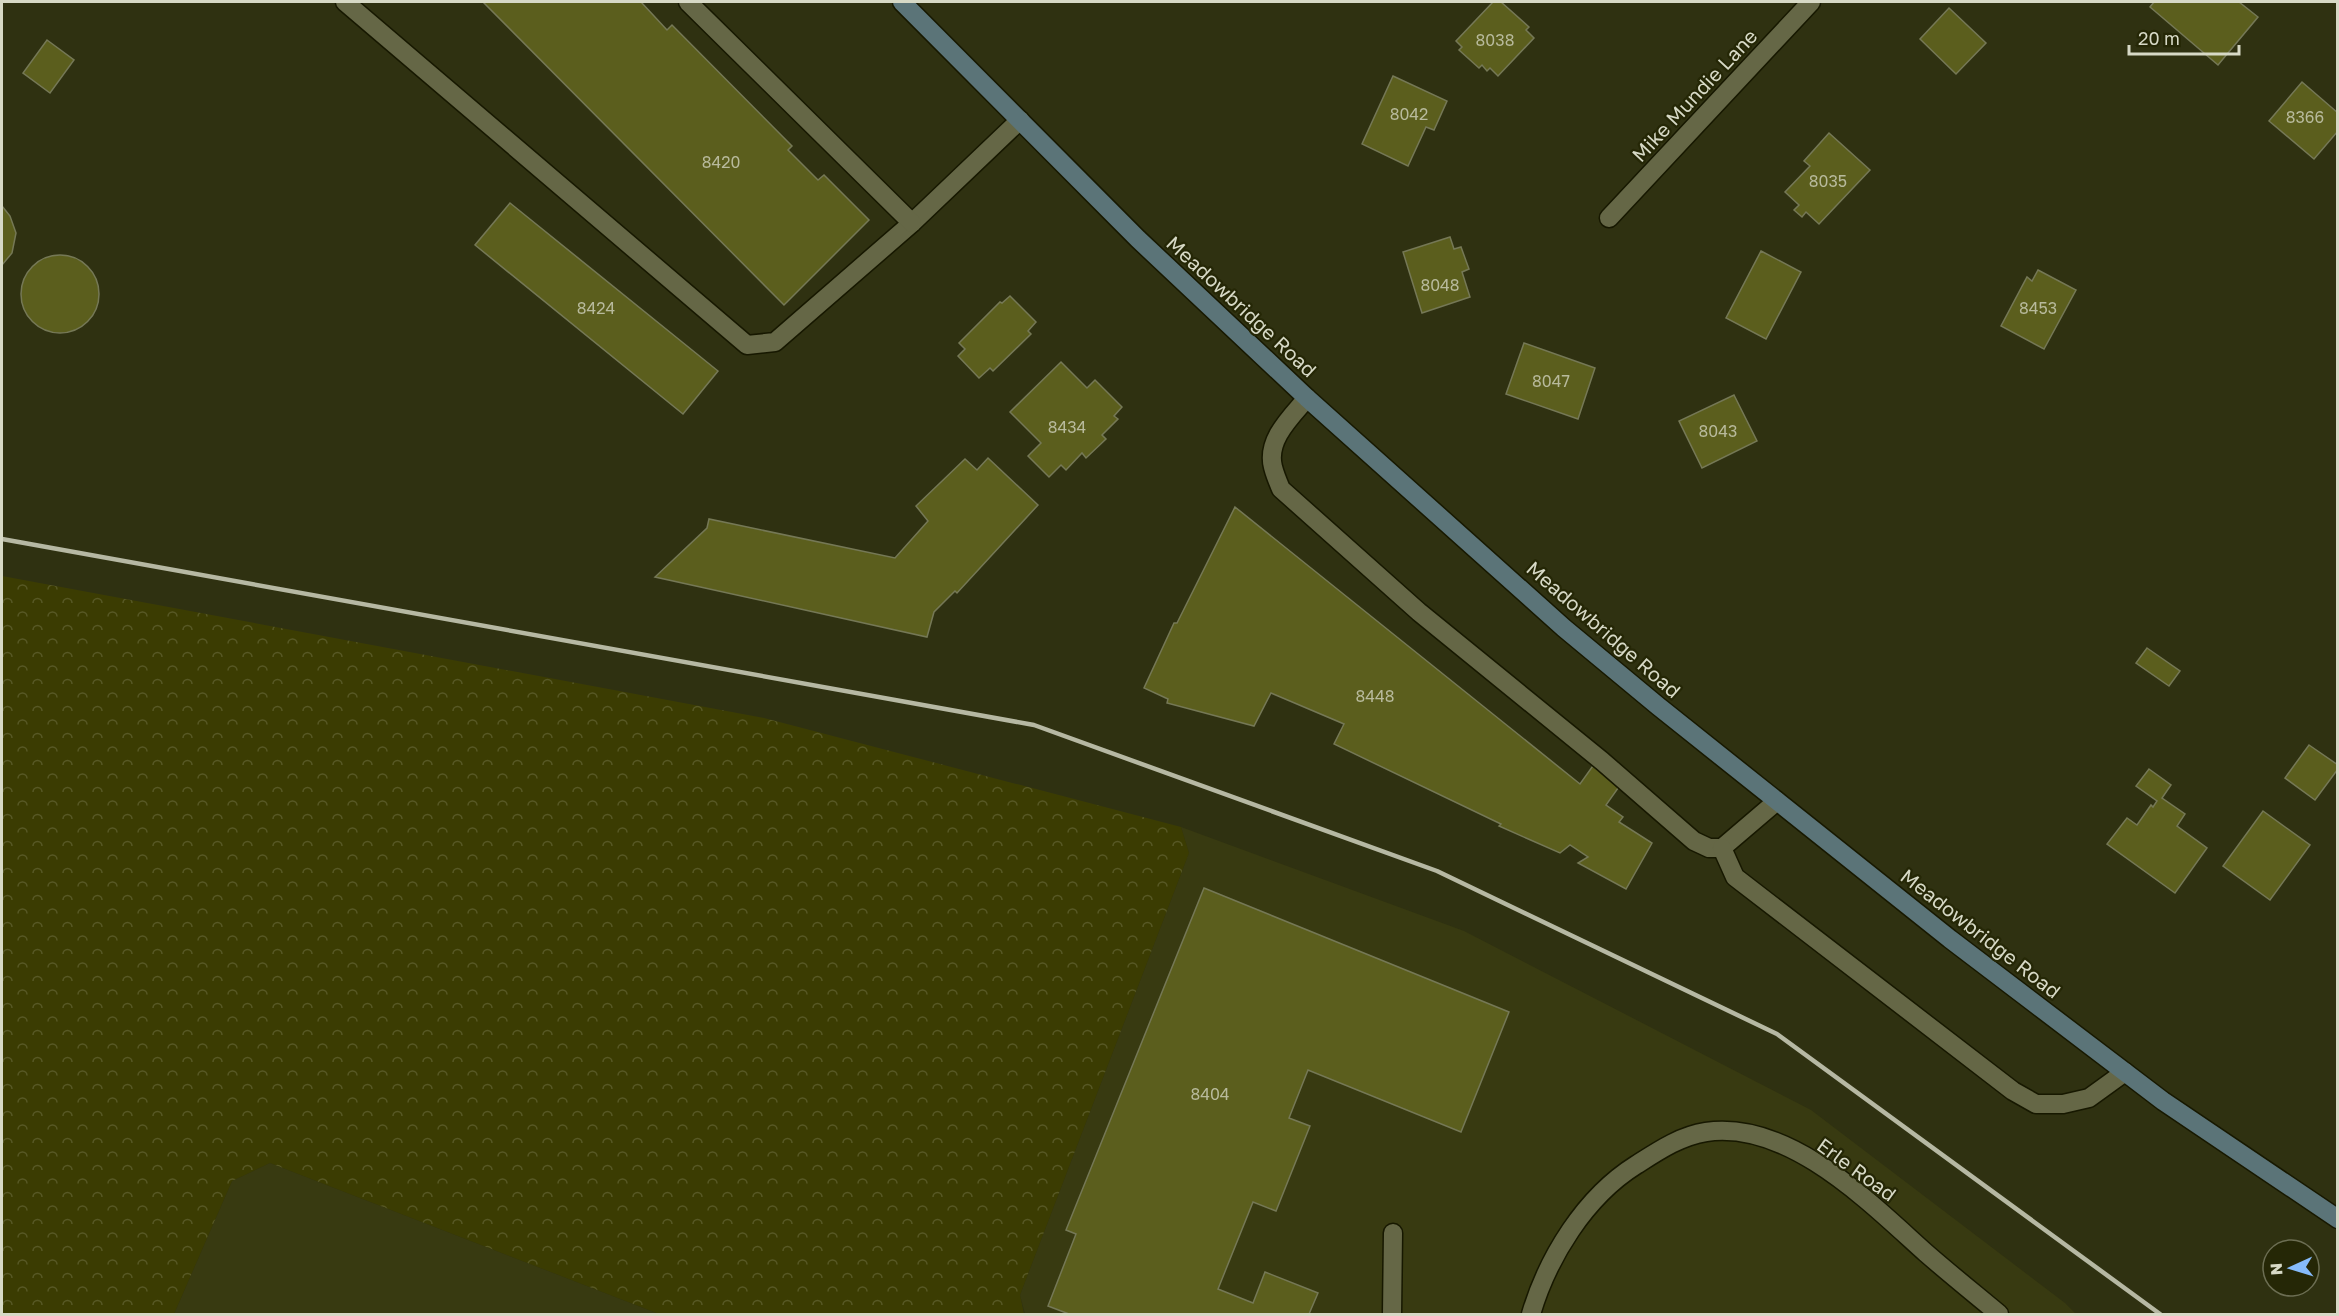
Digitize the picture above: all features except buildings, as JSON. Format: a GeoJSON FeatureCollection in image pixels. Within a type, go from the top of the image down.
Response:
{"type":"FeatureCollection","features":[{"type":"Feature","properties":{"kind":"main road","name":"Meadowbridge Road"},"geometry":{"type":"LineString","coordinates":[[902,2],[1138,239],[1308,398],[1564,628],[1950,939],[2163,1101],[2337,1219]]}},
{"type":"Feature","properties":{"kind":"street"},"geometry":{"type":"LineString","coordinates":[[345,2],[747,345],[775,342],[912,223],[1020,120]]}},
{"type":"Feature","properties":{"kind":"street"},"geometry":{"type":"LineString","coordinates":[[688,2],[912,223]]}},
{"type":"Feature","properties":{"kind":"street","name":"Mike Mundie Lane"},"geometry":{"type":"LineString","coordinates":[[1609,218],[1811,2]]}},
{"type":"Feature","properties":{"kind":"street"},"geometry":{"type":"LineString","coordinates":[[1308,398],[1283,426],[1275,442],[1272,465],[1281,489],[1419,612],[1602,761],[1694,841],[1709,848],[1722,848],[1777,801]]}},
{"type":"Feature","properties":{"kind":"street"},"geometry":{"type":"LineString","coordinates":[[1722,848],[1730,869],[1742,883],[2013,1091],[2036,1104],[2063,1104],[2089,1098],[2126,1072]]}},
{"type":"Feature","properties":{"kind":"street","name":"Erle Road"},"geometry":{"type":"LineString","coordinates":[[1531,1314],[1536,1298],[1562,1244],[1591,1205],[1626,1171],[1673,1142],[1706,1132],[1739,1131],[1771,1139],[1824,1167],[1871,1204],[1999,1314]]}},
{"type":"Feature","properties":{"kind":"street"},"geometry":{"type":"LineString","coordinates":[[1392,1314],[1393,1233]]}},
{"type":"Feature","properties":{"kind":"shaded area"},"geometry":{"type":"Polygon","coordinates":[[[1181,827],[1464,931],[1811,1110],[2065,1303],[2076,1314],[1025,1314],[1020,1295],[1189,853],[1181,827]]]}},
{"type":"Feature","properties":{"kind":"shaded area"},"geometry":{"type":"Polygon","coordinates":[[[270,1163],[659,1314],[174,1314],[232,1181],[270,1163]]]}},
{"type":"Feature","properties":{"kind":"green space"},"geometry":{"type":"Polygon","coordinates":[[[2,576],[764,718],[1181,827],[1189,853],[1020,1295],[1024,1314],[659,1314],[270,1163],[232,1181],[174,1314],[2,1314],[2,576]]]}},
{"type":"Feature","properties":{"kind":"railway"},"geometry":{"type":"LineString","coordinates":[[2,539],[1034,725],[1437,871],[1777,1034],[2160,1314]]}}]}
